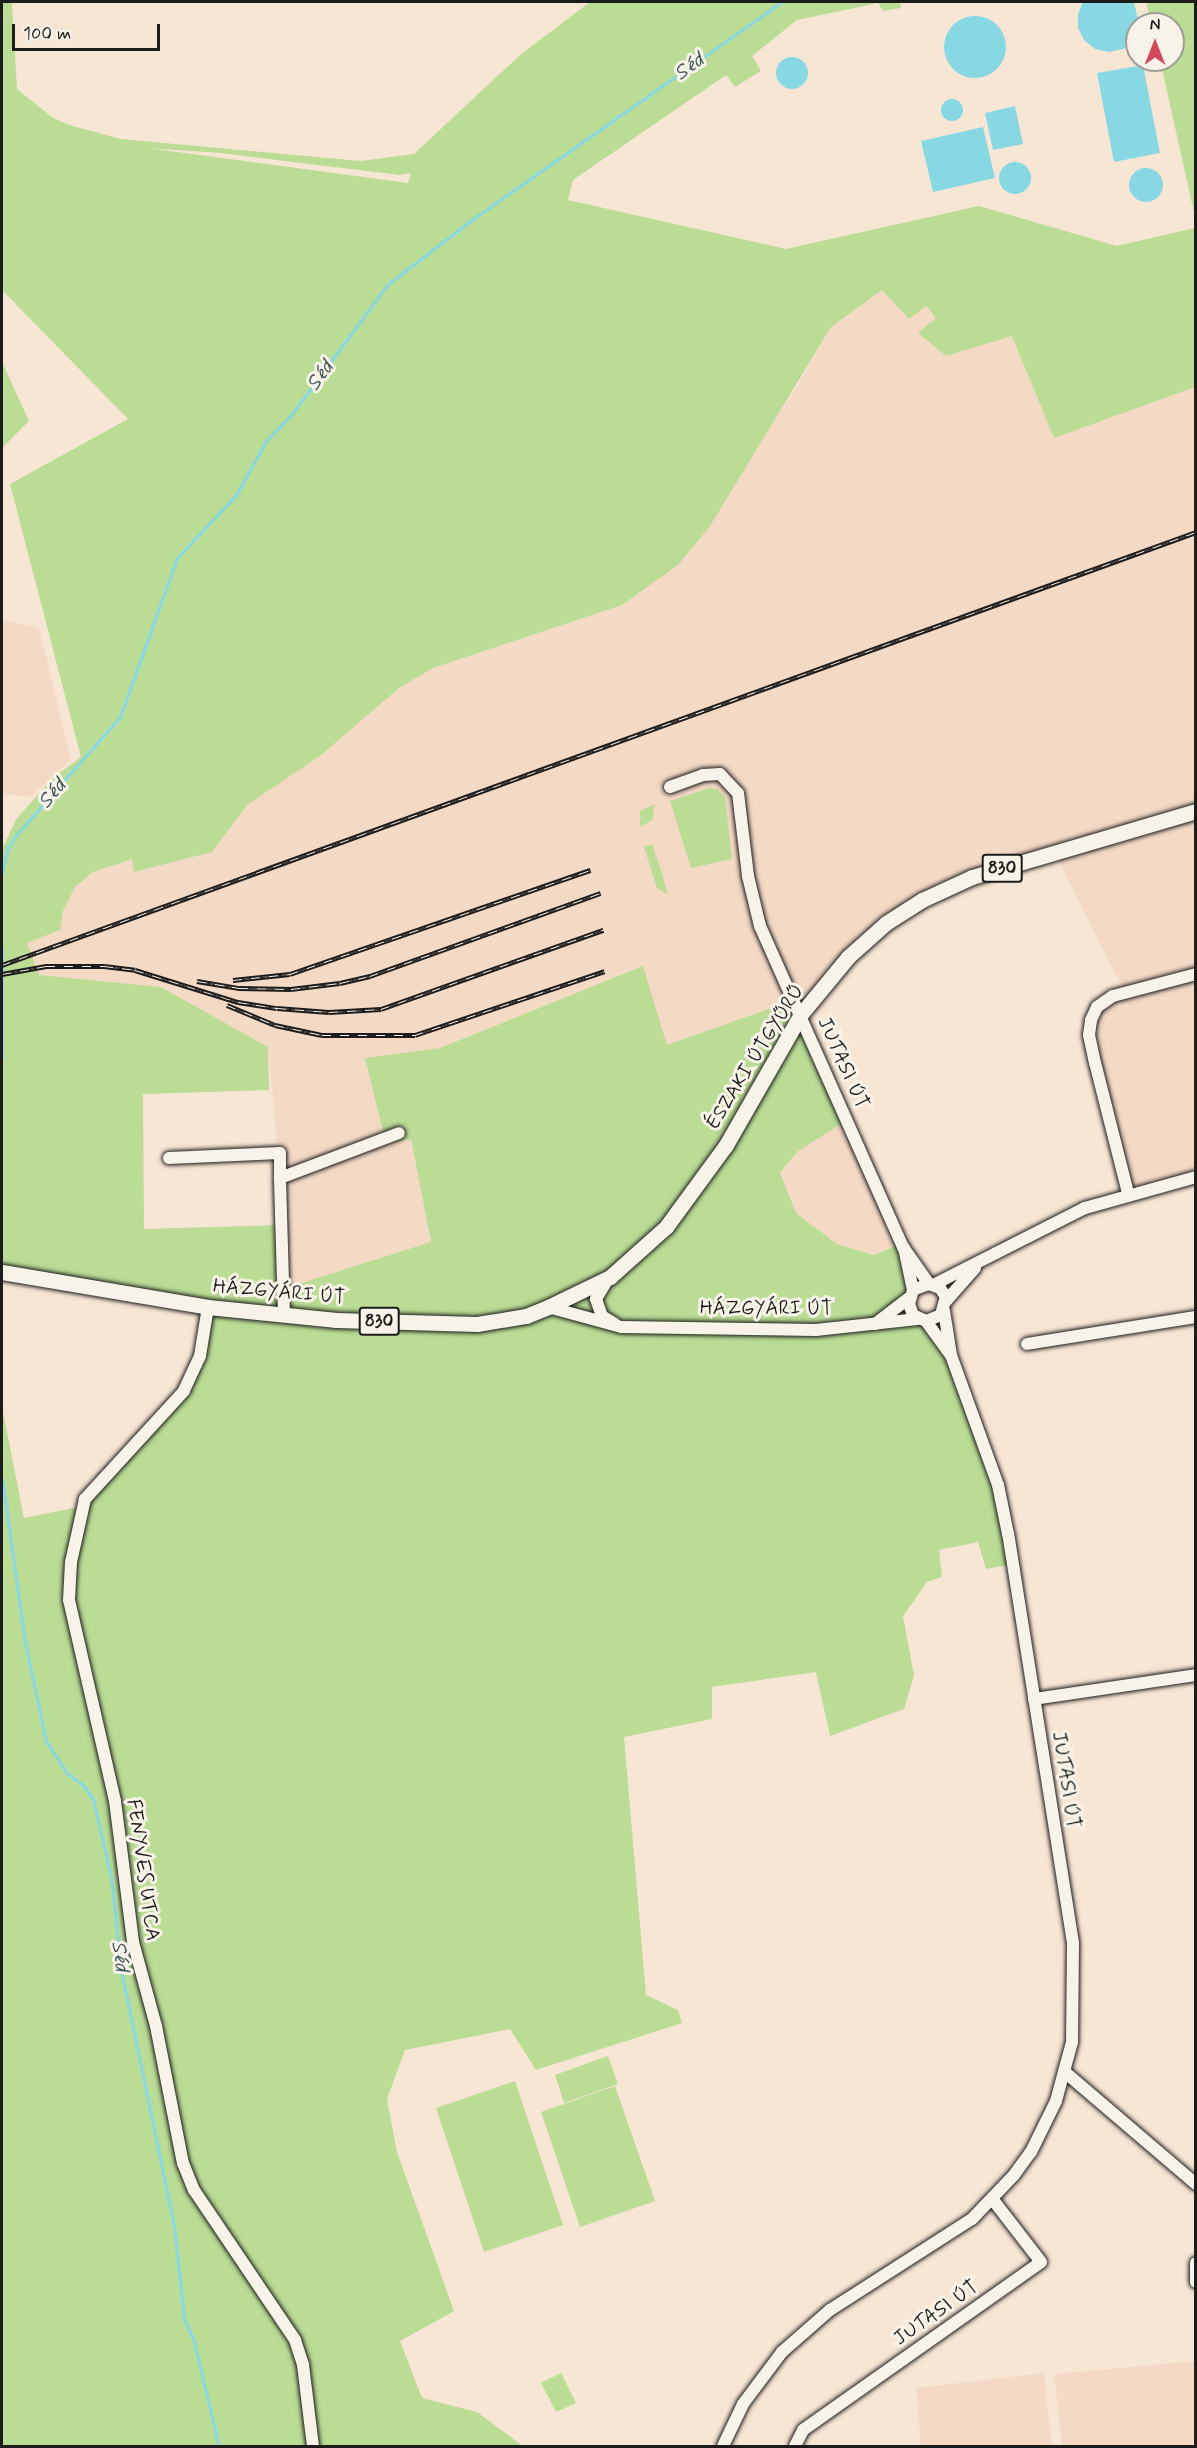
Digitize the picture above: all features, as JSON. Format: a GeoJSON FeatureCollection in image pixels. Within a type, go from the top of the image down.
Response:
{"type":"FeatureCollection","features":[{"type":"Feature","properties":{"kind":"main road","name":"ÉSZAKI ÚTGYŰRŰ"},"geometry":{"type":"LineString","coordinates":[[548,1307],[610,1277],[666,1227],[726,1145],[801,1014],[868,937],[922,900],[972,877],[1196,811]]}},
{"type":"Feature","properties":{"kind":"main road","name":"HÁZGYÁRI ÚT"},"geometry":{"type":"LineString","coordinates":[[2,1272],[208,1307],[284,1315],[477,1324],[526,1316],[548,1307]]}},
{"type":"Feature","properties":{"kind":"street","name":"JUTASI ÚT"},"geometry":{"type":"LineString","coordinates":[[670,787],[703,775],[720,774],[738,793],[755,912],[903,1247],[931,1284],[942,1291],[951,1355],[998,1485],[1074,1954],[1076,2013],[1066,2073],[1031,2151],[993,2200],[944,2239],[830,2310],[805,2330],[760,2377],[723,2446]]}},
{"type":"Feature","properties":{"kind":"street"},"geometry":{"type":"LineString","coordinates":[[1128,1193],[1089,1035],[1091,1020],[1106,999],[1196,974]]}},
{"type":"Feature","properties":{"kind":"street"},"geometry":{"type":"LineString","coordinates":[[280,1178],[399,1133]]}},
{"type":"Feature","properties":{"kind":"street"},"geometry":{"type":"LineString","coordinates":[[169,1158],[280,1153],[284,1315]]}},
{"type":"Feature","properties":{"kind":"street"},"geometry":{"type":"LineString","coordinates":[[874,1325],[911,1294],[976,1266],[1085,1208],[1128,1193],[1196,1177]]}},
{"type":"Feature","properties":{"kind":"street","name":"JUTASI ÚT"},"geometry":{"type":"LineString","coordinates":[[903,1247],[911,1294],[909,1308],[951,1355]]}},
{"type":"Feature","properties":{"kind":"street"},"geometry":{"type":"LineString","coordinates":[[922,1320],[937,1319],[976,1266]]}},
{"type":"Feature","properties":{"kind":"street"},"geometry":{"type":"LineString","coordinates":[[610,1277],[596,1294],[598,1308],[602,1316],[621,1327]]}},
{"type":"Feature","properties":{"kind":"street","name":"FENYVES UTCA"},"geometry":{"type":"LineString","coordinates":[[208,1307],[200,1356],[184,1391],[85,1498],[71,1562],[69,1600],[115,1801],[133,1942],[156,2025],[183,2163],[194,2190],[295,2340],[303,2365],[313,2446]]}},
{"type":"Feature","properties":{"kind":"street","name":"HÁZGYÁRI ÚT"},"geometry":{"type":"LineString","coordinates":[[548,1307],[621,1327],[816,1330],[922,1320]]}},
{"type":"Feature","properties":{"kind":"street"},"geometry":{"type":"LineString","coordinates":[[1027,1344],[1196,1317]]}},
{"type":"Feature","properties":{"kind":"street"},"geometry":{"type":"LineString","coordinates":[[1034,1699],[1196,1675]]}},
{"type":"Feature","properties":{"kind":"street"},"geometry":{"type":"LineString","coordinates":[[1066,2073],[1196,2184]]}},
{"type":"Feature","properties":{"kind":"street","name":"JUTASI ÚT"},"geometry":{"type":"LineString","coordinates":[[795,2446],[803,2430],[1041,2262],[993,2200]]}},
{"type":"Feature","properties":{"kind":"street"},"geometry":{"type":"LineString","coordinates":[[1196,2264],[1196,2282]]}},
{"type":"Feature","properties":{"kind":"shaded area"},"geometry":{"type":"Polygon","coordinates":[[[882,290],[909,318],[925,306],[937,318],[919,333],[946,356],[1012,336],[1054,437],[1195,387],[1195,1176],[1128,1190],[1090,1035],[1094,1013],[1125,993],[1056,855],[976,878],[871,934],[804,1016],[774,1007],[667,1045],[642,966],[440,1048],[365,1058],[386,1144],[411,1138],[431,1243],[282,1289],[278,1155],[268,1047],[161,987],[39,975],[27,942],[60,930],[63,911],[75,887],[93,872],[132,858],[134,872],[212,852],[247,805],[320,756],[399,688],[433,668],[622,605],[791,397],[831,327],[882,290]]]}},
{"type":"Feature","properties":{"kind":"shaded area"},"geometry":{"type":"Polygon","coordinates":[[[2,619],[39,628],[71,759],[31,797],[2,794],[2,619]]]}},
{"type":"Feature","properties":{"kind":"shaded area"},"geometry":{"type":"Polygon","coordinates":[[[850,1118],[903,1243],[875,1255],[837,1244],[796,1213],[780,1173],[797,1152],[850,1118]]]}},
{"type":"Feature","properties":{"kind":"shaded area"},"geometry":{"type":"Polygon","coordinates":[[[1195,2361],[1195,2446],[1062,2446],[1054,2374],[1195,2361]]]}},
{"type":"Feature","properties":{"kind":"shaded area"},"geometry":{"type":"Polygon","coordinates":[[[1044,2373],[1052,2446],[921,2446],[916,2388],[1044,2373]]]}},
{"type":"Feature","properties":{"kind":"green space"},"geometry":{"type":"Polygon","coordinates":[[[2,2],[12,2],[17,89],[52,117],[69,125],[121,139],[361,161],[414,154],[520,55],[590,2],[900,2],[901,8],[883,11],[878,3],[797,20],[752,56],[761,71],[735,87],[726,75],[573,180],[568,200],[786,249],[979,206],[1117,246],[1195,228],[1195,387],[1054,438],[1012,336],[946,356],[918,333],[936,318],[926,306],[909,319],[882,290],[831,327],[710,526],[678,565],[622,605],[433,668],[399,688],[320,756],[247,805],[212,852],[134,872],[132,859],[93,872],[75,887],[63,911],[60,930],[27,943],[39,975],[161,987],[268,1047],[269,1090],[143,1094],[144,1229],[280,1225],[283,1289],[431,1242],[411,1139],[386,1144],[365,1058],[440,1048],[643,966],[667,1045],[774,1007],[791,1010],[850,1118],[797,1152],[780,1173],[796,1213],[837,1244],[874,1255],[903,1243],[912,1290],[878,1321],[926,1323],[955,1364],[1000,1486],[1014,1564],[986,1569],[978,1542],[939,1550],[942,1577],[927,1582],[903,1616],[914,1675],[904,1709],[830,1736],[816,1672],[712,1687],[712,1719],[624,1737],[646,1995],[678,2010],[682,2023],[536,2070],[510,2029],[405,2050],[387,2099],[397,2152],[454,2311],[400,2341],[422,2398],[477,2412],[523,2446],[2,2446],[2,1407],[24,1518],[83,1506],[185,1391],[210,1307],[2,1272],[2,849],[17,818],[53,778],[81,757],[10,484],[128,419],[2,290],[2,2]],[[147,148],[408,183],[411,173],[400,175],[220,153],[147,148]]]}},
{"type":"Feature","properties":{"kind":"green space"},"geometry":{"type":"Polygon","coordinates":[[[1146,2],[1195,2],[1195,217],[1163,72],[1185,72],[1185,12],[1148,12],[1146,2]]]}},
{"type":"Feature","properties":{"kind":"green space"},"geometry":{"type":"Polygon","coordinates":[[[2,362],[29,421],[2,448],[2,362]]]}},
{"type":"Feature","properties":{"kind":"green space"},"geometry":{"type":"Polygon","coordinates":[[[709,788],[717,789],[725,797],[732,859],[691,868],[670,801],[709,788]]]}},
{"type":"Feature","properties":{"kind":"green space"},"geometry":{"type":"Polygon","coordinates":[[[655,804],[652,821],[640,826],[640,811],[655,804]]]}},
{"type":"Feature","properties":{"kind":"green space"},"geometry":{"type":"Polygon","coordinates":[[[652,844],[668,895],[657,888],[644,847],[652,844]]]}},
{"type":"Feature","properties":{"kind":"green space"},"geometry":{"type":"Polygon","coordinates":[[[608,2056],[618,2084],[564,2103],[555,2075],[608,2056]]]}},
{"type":"Feature","properties":{"kind":"green space"},"geometry":{"type":"Polygon","coordinates":[[[515,2081],[563,2225],[484,2252],[436,2108],[515,2081]]]}},
{"type":"Feature","properties":{"kind":"green space"},"geometry":{"type":"Polygon","coordinates":[[[615,2086],[655,2201],[580,2227],[541,2112],[615,2086]]]}},
{"type":"Feature","properties":{"kind":"green space"},"geometry":{"type":"Polygon","coordinates":[[[561,2373],[576,2403],[556,2412],[541,2383],[561,2373]]]}},
{"type":"Feature","properties":{"kind":"water"},"geometry":{"type":"Polygon","coordinates":[[[1083,2],[1134,2],[1136,12],[1125,12],[1125,47],[1109,52],[1095,49],[1084,40],[1078,28],[1078,14],[1083,2]]]}},
{"type":"Feature","properties":{"kind":"water"},"geometry":{"type":"Polygon","coordinates":[[[975,16],[987,18],[997,25],[1004,35],[1006,47],[1004,59],[997,69],[987,76],[975,78],[963,76],[953,69],[946,59],[944,47],[946,35],[953,25],[963,18],[975,16]]]}},
{"type":"Feature","properties":{"kind":"water"},"geometry":{"type":"Polygon","coordinates":[[[792,57],[804,61],[808,73],[804,85],[792,89],[780,85],[776,73],[780,61],[792,57]]]}},
{"type":"Feature","properties":{"kind":"water"},"geometry":{"type":"Polygon","coordinates":[[[1125,68],[1125,72],[1144,72],[1160,153],[1114,162],[1097,73],[1125,68]]]}},
{"type":"Feature","properties":{"kind":"water"},"geometry":{"type":"Polygon","coordinates":[[[952,99],[960,102],[963,110],[960,118],[952,121],[944,118],[941,110],[944,102],[952,99]]]}},
{"type":"Feature","properties":{"kind":"water"},"geometry":{"type":"Polygon","coordinates":[[[1015,106],[1023,144],[993,150],[985,113],[1015,106]]]}},
{"type":"Feature","properties":{"kind":"water"},"geometry":{"type":"Polygon","coordinates":[[[983,127],[995,178],[933,192],[921,141],[983,127]]]}},
{"type":"Feature","properties":{"kind":"water"},"geometry":{"type":"Polygon","coordinates":[[[1015,162],[1027,166],[1031,178],[1027,190],[1015,194],[1003,190],[999,178],[1003,166],[1015,162]]]}},
{"type":"Feature","properties":{"kind":"water"},"geometry":{"type":"Polygon","coordinates":[[[1146,168],[1158,173],[1163,185],[1158,197],[1146,202],[1134,197],[1129,185],[1134,173],[1146,168]]]}},
{"type":"Feature","properties":{"kind":"waterway","name":"Séd"},"geometry":{"type":"LineString","coordinates":[[2,873],[7,850],[16,835],[120,717],[177,558],[236,495],[266,441],[292,414],[387,285],[470,221],[782,2]]}},
{"type":"Feature","properties":{"kind":"waterway","name":"Séd"},"geometry":{"type":"LineString","coordinates":[[2,946],[2,1057]]}},
{"type":"Feature","properties":{"kind":"waterway","name":"Séd"},"geometry":{"type":"LineString","coordinates":[[2,1478],[25,1642],[46,1741],[67,1773],[83,1785],[93,1799],[111,1877],[121,1970],[174,2225],[184,2319],[193,2338],[219,2446]]}},
{"type":"Feature","properties":{"kind":"railway"},"geometry":{"type":"LineString","coordinates":[[2,965],[1196,532]]}},
{"type":"Feature","properties":{"kind":"railway"},"geometry":{"type":"LineString","coordinates":[[233,980],[290,974],[590,870]]}},
{"type":"Feature","properties":{"kind":"railway"},"geometry":{"type":"LineString","coordinates":[[197,981],[239,988],[291,989],[340,983],[370,976],[601,893]]}},
{"type":"Feature","properties":{"kind":"railway"},"geometry":{"type":"LineString","coordinates":[[2,974],[46,966],[104,966],[135,970],[238,1002],[329,1012],[381,1009],[603,930]]}},
{"type":"Feature","properties":{"kind":"railway"},"geometry":{"type":"LineString","coordinates":[[227,1005],[275,1025],[322,1035],[415,1035],[605,971]]}}]}
